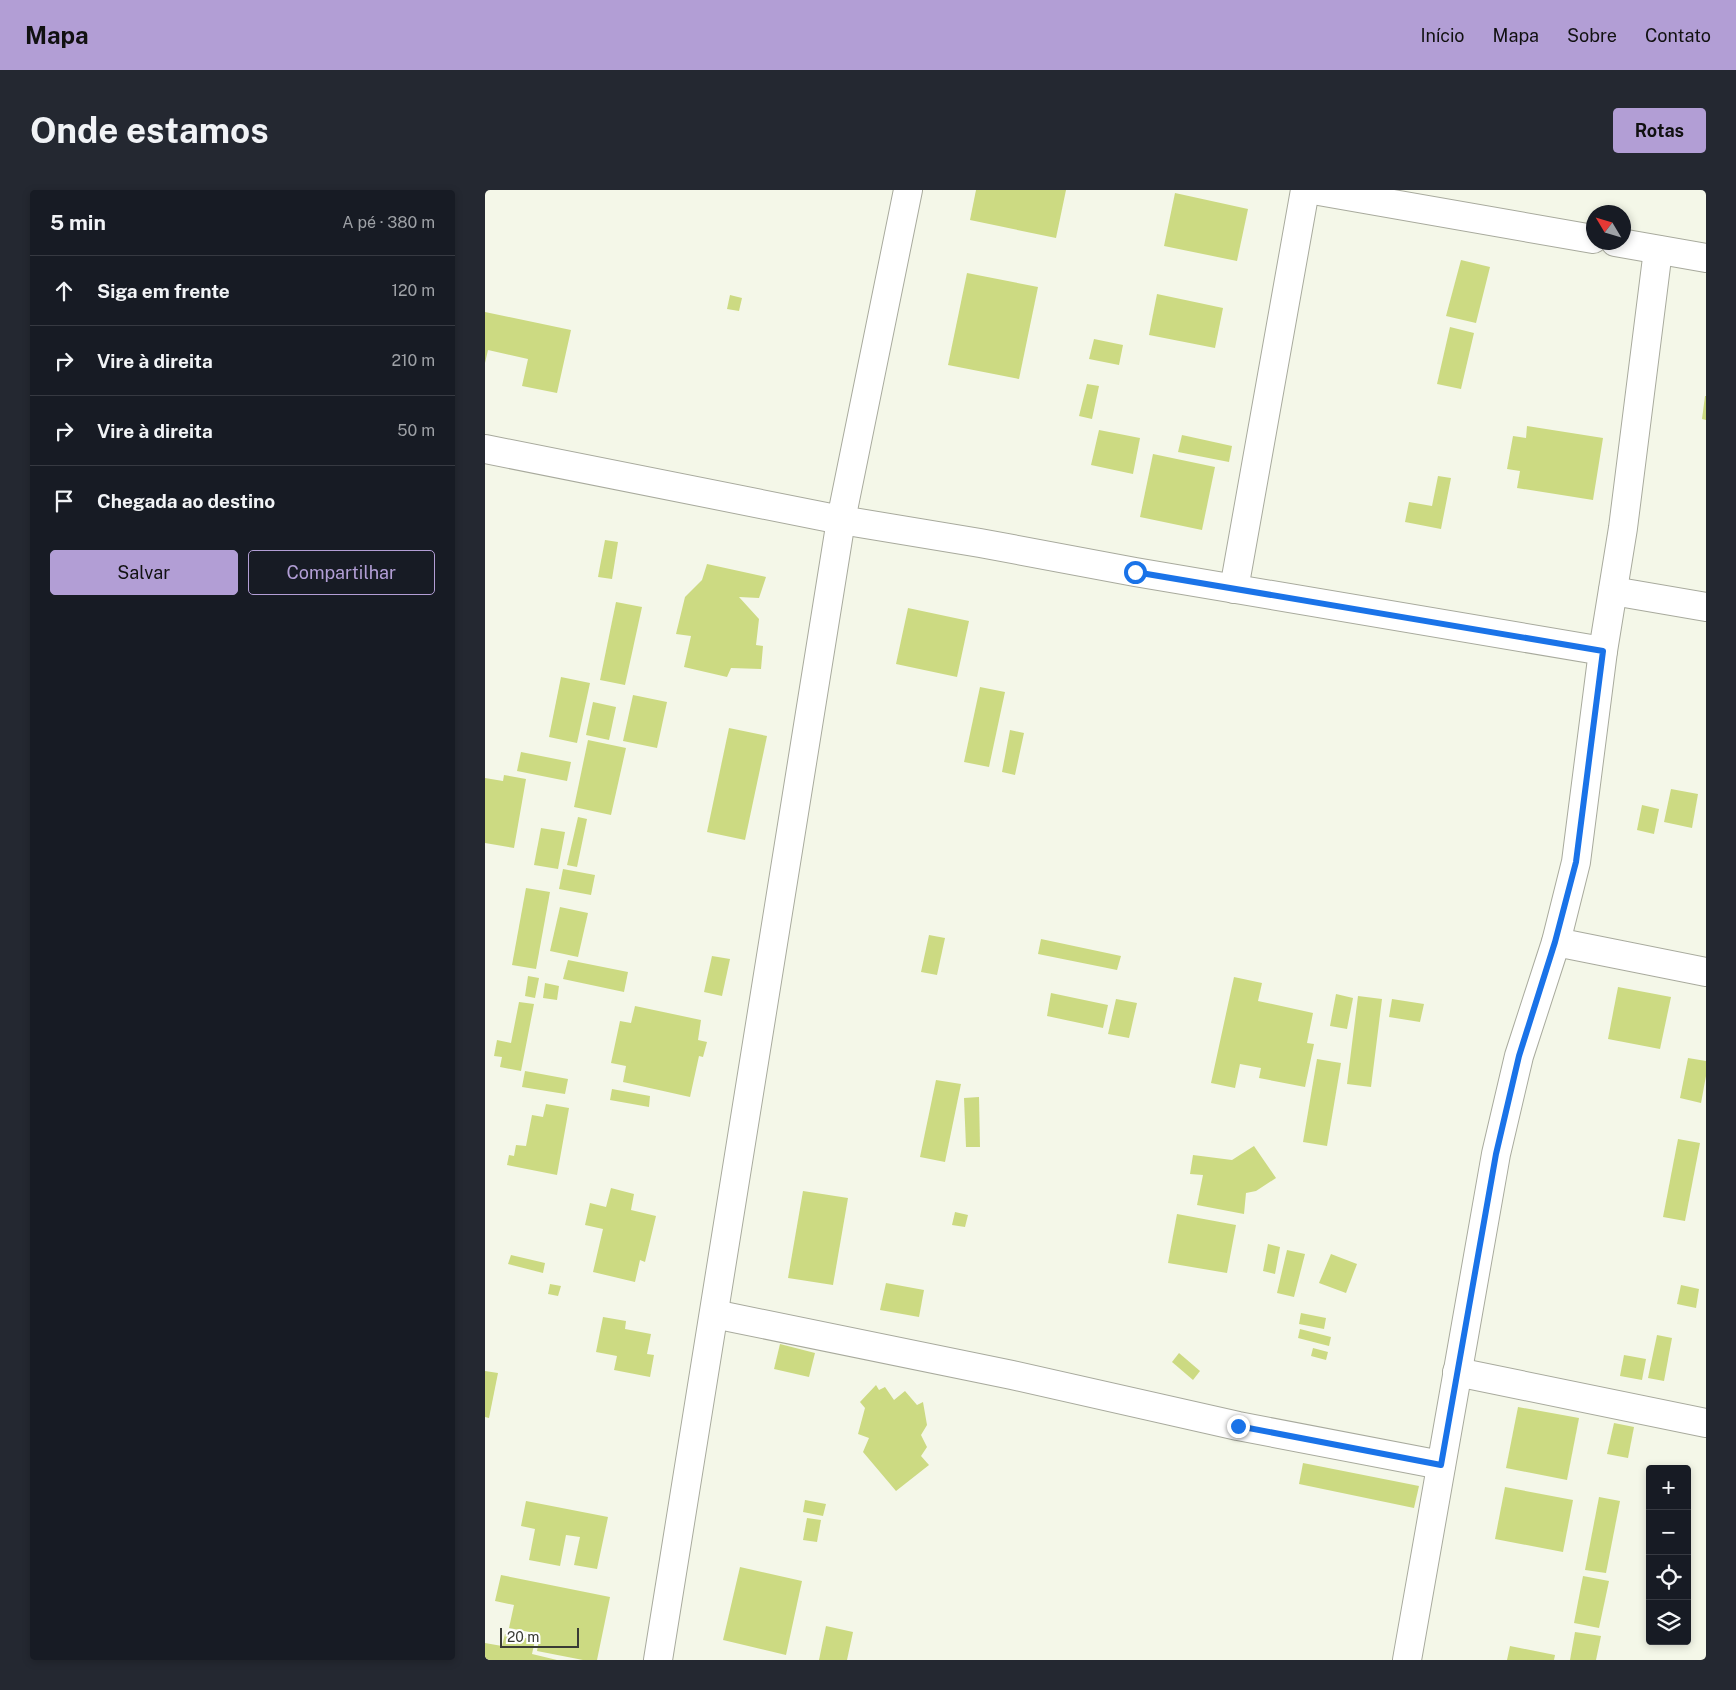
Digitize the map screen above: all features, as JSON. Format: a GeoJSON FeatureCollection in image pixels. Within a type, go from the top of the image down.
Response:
{"type":"FeatureCollection","features":[{"type":"Feature","properties":{"kind":"street"},"geometry":{"type":"LineString","coordinates":[[658,1660],[841,520],[908,190]]}},
{"type":"Feature","properties":{"kind":"street"},"geometry":{"type":"LineString","coordinates":[[1234,589],[1305,190]]}},
{"type":"Feature","properties":{"kind":"street"},"geometry":{"type":"LineString","coordinates":[[1313,190],[1586,238]]}},
{"type":"Feature","properties":{"kind":"street"},"geometry":{"type":"LineString","coordinates":[[1631,245],[1706,258]]}},
{"type":"Feature","properties":{"kind":"street"},"geometry":{"type":"LineString","coordinates":[[1407,1660],[1498,1145],[1519,1056],[1555,942],[1576,862],[1603,651],[1623,528],[1658,250]]}},
{"type":"Feature","properties":{"kind":"street"},"geometry":{"type":"LineString","coordinates":[[485,449],[841,520],[1603,651]]}},
{"type":"Feature","properties":{"kind":"street"},"geometry":{"type":"LineString","coordinates":[[1613,591],[1706,607]]}},
{"type":"Feature","properties":{"kind":"street"},"geometry":{"type":"LineString","coordinates":[[1555,942],[1706,972]]}},
{"type":"Feature","properties":{"kind":"street"},"geometry":{"type":"LineString","coordinates":[[714,1314],[1012,1375],[1238,1426],[1441,1465]]}},
{"type":"Feature","properties":{"kind":"street"},"geometry":{"type":"LineString","coordinates":[[1457,1372],[1706,1423]]}},
{"type":"Feature","properties":{"kind":"building"},"geometry":{"type":"Polygon","coordinates":[[[976,190],[1066,190],[1056,238],[970,220],[976,190]]]}},
{"type":"Feature","properties":{"kind":"building"},"geometry":{"type":"Polygon","coordinates":[[[1175,193],[1248,209],[1237,261],[1164,246],[1175,193]]]}},
{"type":"Feature","properties":{"kind":"building"},"geometry":{"type":"Polygon","coordinates":[[[1461,260],[1490,267],[1476,323],[1446,316],[1461,260]]]}},
{"type":"Feature","properties":{"kind":"building"},"geometry":{"type":"Polygon","coordinates":[[[967,273],[1038,287],[1019,379],[948,365],[967,273]]]}},
{"type":"Feature","properties":{"kind":"building"},"geometry":{"type":"Polygon","coordinates":[[[1157,294],[1223,308],[1215,348],[1149,335],[1157,294]]]}},
{"type":"Feature","properties":{"kind":"building"},"geometry":{"type":"Polygon","coordinates":[[[730,295],[742,298],[739,311],[727,309],[730,295]]]}},
{"type":"Feature","properties":{"kind":"building"},"geometry":{"type":"Polygon","coordinates":[[[485,312],[571,330],[557,393],[522,386],[528,359],[488,350],[485,363],[485,312]]]}},
{"type":"Feature","properties":{"kind":"building"},"geometry":{"type":"Polygon","coordinates":[[[1450,327],[1474,333],[1461,389],[1437,384],[1450,327]]]}},
{"type":"Feature","properties":{"kind":"building"},"geometry":{"type":"Polygon","coordinates":[[[1094,339],[1123,345],[1119,365],[1089,359],[1094,339]]]}},
{"type":"Feature","properties":{"kind":"building"},"geometry":{"type":"Polygon","coordinates":[[[1087,384],[1099,386],[1092,419],[1079,416],[1087,384]]]}},
{"type":"Feature","properties":{"kind":"building"},"geometry":{"type":"Polygon","coordinates":[[[1706,396],[1706,420],[1702,419],[1706,396]]]}},
{"type":"Feature","properties":{"kind":"building"},"geometry":{"type":"Polygon","coordinates":[[[1527,426],[1603,438],[1593,500],[1517,488],[1520,471],[1507,469],[1513,436],[1526,438],[1527,426]]]}},
{"type":"Feature","properties":{"kind":"building"},"geometry":{"type":"Polygon","coordinates":[[[1099,430],[1140,438],[1133,474],[1091,465],[1099,430]]]}},
{"type":"Feature","properties":{"kind":"building"},"geometry":{"type":"Polygon","coordinates":[[[1182,435],[1232,446],[1229,462],[1178,452],[1182,435]]]}},
{"type":"Feature","properties":{"kind":"building"},"geometry":{"type":"Polygon","coordinates":[[[1153,454],[1215,467],[1202,530],[1140,517],[1153,454]]]}},
{"type":"Feature","properties":{"kind":"building"},"geometry":{"type":"Polygon","coordinates":[[[1438,476],[1451,478],[1441,529],[1405,522],[1409,502],[1432,506],[1438,476]]]}},
{"type":"Feature","properties":{"kind":"building"},"geometry":{"type":"Polygon","coordinates":[[[605,540],[618,542],[612,579],[598,577],[605,540]]]}},
{"type":"Feature","properties":{"kind":"building"},"geometry":{"type":"Polygon","coordinates":[[[707,564],[766,577],[759,598],[739,597],[759,619],[756,645],[763,646],[761,669],[731,668],[727,677],[684,667],[691,636],[676,634],[685,597],[702,580],[707,564]]]}},
{"type":"Feature","properties":{"kind":"building"},"geometry":{"type":"Polygon","coordinates":[[[616,602],[642,607],[625,685],[600,680],[616,602]]]}},
{"type":"Feature","properties":{"kind":"building"},"geometry":{"type":"Polygon","coordinates":[[[908,608],[969,621],[957,677],[896,664],[908,608]]]}},
{"type":"Feature","properties":{"kind":"building"},"geometry":{"type":"Polygon","coordinates":[[[561,677],[590,683],[577,743],[549,737],[561,677]]]}},
{"type":"Feature","properties":{"kind":"building"},"geometry":{"type":"Polygon","coordinates":[[[980,687],[1005,692],[989,767],[964,762],[980,687]]]}},
{"type":"Feature","properties":{"kind":"building"},"geometry":{"type":"Polygon","coordinates":[[[633,695],[667,702],[657,748],[623,741],[633,695]]]}},
{"type":"Feature","properties":{"kind":"building"},"geometry":{"type":"Polygon","coordinates":[[[593,702],[616,707],[609,740],[586,735],[593,702]]]}},
{"type":"Feature","properties":{"kind":"building"},"geometry":{"type":"Polygon","coordinates":[[[729,728],[767,736],[745,840],[707,832],[729,728]]]}},
{"type":"Feature","properties":{"kind":"building"},"geometry":{"type":"Polygon","coordinates":[[[1010,730],[1024,733],[1015,775],[1002,772],[1010,730]]]}},
{"type":"Feature","properties":{"kind":"building"},"geometry":{"type":"Polygon","coordinates":[[[588,740],[626,748],[611,815],[574,807],[588,740]]]}},
{"type":"Feature","properties":{"kind":"building"},"geometry":{"type":"Polygon","coordinates":[[[521,752],[571,762],[567,781],[517,771],[521,752]]]}},
{"type":"Feature","properties":{"kind":"building"},"geometry":{"type":"Polygon","coordinates":[[[504,775],[526,779],[514,848],[485,843],[485,778],[503,781],[504,775]]]}},
{"type":"Feature","properties":{"kind":"building"},"geometry":{"type":"Polygon","coordinates":[[[1671,789],[1698,794],[1692,828],[1664,822],[1671,789]]]}},
{"type":"Feature","properties":{"kind":"building"},"geometry":{"type":"Polygon","coordinates":[[[1642,805],[1659,809],[1654,834],[1637,830],[1642,805]]]}},
{"type":"Feature","properties":{"kind":"building"},"geometry":{"type":"Polygon","coordinates":[[[578,817],[587,819],[577,867],[567,865],[578,817]]]}},
{"type":"Feature","properties":{"kind":"building"},"geometry":{"type":"Polygon","coordinates":[[[541,828],[565,832],[558,869],[534,865],[541,828]]]}},
{"type":"Feature","properties":{"kind":"building"},"geometry":{"type":"Polygon","coordinates":[[[563,869],[595,875],[591,895],[559,889],[563,869]]]}},
{"type":"Feature","properties":{"kind":"building"},"geometry":{"type":"Polygon","coordinates":[[[526,888],[550,892],[536,969],[512,965],[526,888]]]}},
{"type":"Feature","properties":{"kind":"building"},"geometry":{"type":"Polygon","coordinates":[[[560,907],[588,913],[578,957],[550,951],[560,907]]]}},
{"type":"Feature","properties":{"kind":"building"},"geometry":{"type":"Polygon","coordinates":[[[929,935],[945,938],[937,975],[921,972],[929,935]]]}},
{"type":"Feature","properties":{"kind":"building"},"geometry":{"type":"Polygon","coordinates":[[[1041,939],[1121,956],[1117,970],[1038,954],[1041,939]]]}},
{"type":"Feature","properties":{"kind":"building"},"geometry":{"type":"Polygon","coordinates":[[[712,956],[730,959],[722,996],[704,992],[712,956]]]}},
{"type":"Feature","properties":{"kind":"building"},"geometry":{"type":"Polygon","coordinates":[[[568,960],[628,972],[624,992],[563,979],[568,960]]]}},
{"type":"Feature","properties":{"kind":"building"},"geometry":{"type":"Polygon","coordinates":[[[528,976],[539,978],[535,998],[525,996],[528,976]]]}},
{"type":"Feature","properties":{"kind":"building"},"geometry":{"type":"Polygon","coordinates":[[[1234,977],[1262,983],[1258,1001],[1313,1013],[1307,1043],[1314,1044],[1305,1087],[1259,1078],[1261,1068],[1240,1064],[1235,1088],[1211,1083],[1234,977]]]}},
{"type":"Feature","properties":{"kind":"building"},"geometry":{"type":"Polygon","coordinates":[[[545,983],[559,986],[557,1000],[543,998],[545,983]]]}},
{"type":"Feature","properties":{"kind":"building"},"geometry":{"type":"Polygon","coordinates":[[[1618,987],[1671,997],[1660,1049],[1608,1039],[1618,987]]]}},
{"type":"Feature","properties":{"kind":"building"},"geometry":{"type":"Polygon","coordinates":[[[1051,993],[1108,1005],[1103,1028],[1047,1016],[1051,993]]]}},
{"type":"Feature","properties":{"kind":"building"},"geometry":{"type":"Polygon","coordinates":[[[1336,994],[1353,998],[1347,1029],[1330,1026],[1336,994]]]}},
{"type":"Feature","properties":{"kind":"building"},"geometry":{"type":"Polygon","coordinates":[[[1358,996],[1382,999],[1371,1087],[1347,1084],[1358,996]]]}},
{"type":"Feature","properties":{"kind":"building"},"geometry":{"type":"Polygon","coordinates":[[[1116,999],[1137,1003],[1129,1038],[1108,1034],[1116,999]]]}},
{"type":"Feature","properties":{"kind":"building"},"geometry":{"type":"Polygon","coordinates":[[[1392,999],[1424,1004],[1420,1022],[1389,1017],[1392,999]]]}},
{"type":"Feature","properties":{"kind":"building"},"geometry":{"type":"Polygon","coordinates":[[[519,1002],[534,1004],[521,1071],[500,1067],[502,1057],[494,1056],[497,1040],[511,1043],[519,1002]]]}},
{"type":"Feature","properties":{"kind":"building"},"geometry":{"type":"Polygon","coordinates":[[[635,1006],[701,1020],[698,1040],[707,1042],[703,1057],[699,1056],[690,1097],[623,1082],[626,1066],[611,1063],[620,1021],[631,1023],[635,1006]]]}},
{"type":"Feature","properties":{"kind":"building"},"geometry":{"type":"Polygon","coordinates":[[[1688,1058],[1706,1061],[1706,1076],[1701,1103],[1680,1098],[1688,1058]]]}},
{"type":"Feature","properties":{"kind":"building"},"geometry":{"type":"Polygon","coordinates":[[[1317,1059],[1341,1063],[1327,1146],[1303,1142],[1317,1059]]]}},
{"type":"Feature","properties":{"kind":"building"},"geometry":{"type":"Polygon","coordinates":[[[525,1071],[568,1079],[565,1094],[522,1087],[525,1071]]]}},
{"type":"Feature","properties":{"kind":"building"},"geometry":{"type":"Polygon","coordinates":[[[936,1080],[961,1084],[945,1162],[920,1157],[936,1080]]]}},
{"type":"Feature","properties":{"kind":"building"},"geometry":{"type":"Polygon","coordinates":[[[612,1089],[650,1096],[649,1107],[610,1100],[612,1089]]]}},
{"type":"Feature","properties":{"kind":"building"},"geometry":{"type":"Polygon","coordinates":[[[979,1097],[980,1147],[966,1147],[964,1098],[979,1097]]]}},
{"type":"Feature","properties":{"kind":"building"},"geometry":{"type":"Polygon","coordinates":[[[546,1104],[569,1108],[557,1175],[507,1165],[509,1155],[514,1156],[516,1145],[526,1146],[532,1115],[543,1117],[546,1104]]]}},
{"type":"Feature","properties":{"kind":"building"},"geometry":{"type":"Polygon","coordinates":[[[1678,1139],[1700,1143],[1685,1221],[1663,1217],[1678,1139]]]}},
{"type":"Feature","properties":{"kind":"building"},"geometry":{"type":"Polygon","coordinates":[[[1254,1146],[1276,1178],[1256,1191],[1246,1193],[1244,1214],[1197,1205],[1203,1175],[1190,1174],[1193,1155],[1232,1160],[1254,1146]]]}},
{"type":"Feature","properties":{"kind":"building"},"geometry":{"type":"Polygon","coordinates":[[[611,1188],[634,1194],[631,1210],[656,1216],[645,1262],[640,1260],[635,1282],[593,1272],[603,1229],[585,1225],[590,1203],[606,1207],[611,1188]]]}},
{"type":"Feature","properties":{"kind":"building"},"geometry":{"type":"Polygon","coordinates":[[[803,1191],[848,1198],[833,1285],[788,1278],[803,1191]]]}},
{"type":"Feature","properties":{"kind":"building"},"geometry":{"type":"Polygon","coordinates":[[[955,1212],[968,1215],[965,1227],[952,1225],[955,1212]]]}},
{"type":"Feature","properties":{"kind":"building"},"geometry":{"type":"Polygon","coordinates":[[[1177,1214],[1236,1225],[1227,1273],[1168,1263],[1177,1214]]]}},
{"type":"Feature","properties":{"kind":"building"},"geometry":{"type":"Polygon","coordinates":[[[1268,1244],[1280,1247],[1275,1274],[1263,1271],[1268,1244]]]}},
{"type":"Feature","properties":{"kind":"building"},"geometry":{"type":"Polygon","coordinates":[[[1287,1250],[1305,1254],[1294,1297],[1277,1293],[1287,1250]]]}},
{"type":"Feature","properties":{"kind":"building"},"geometry":{"type":"Polygon","coordinates":[[[1331,1254],[1357,1264],[1346,1293],[1319,1283],[1331,1254]]]}},
{"type":"Feature","properties":{"kind":"building"},"geometry":{"type":"Polygon","coordinates":[[[511,1255],[545,1263],[543,1273],[508,1264],[511,1255]]]}},
{"type":"Feature","properties":{"kind":"building"},"geometry":{"type":"Polygon","coordinates":[[[886,1283],[924,1290],[919,1317],[880,1310],[886,1283]]]}},
{"type":"Feature","properties":{"kind":"building"},"geometry":{"type":"Polygon","coordinates":[[[550,1284],[561,1286],[558,1296],[548,1294],[550,1284]]]}},
{"type":"Feature","properties":{"kind":"building"},"geometry":{"type":"Polygon","coordinates":[[[1681,1285],[1699,1289],[1696,1308],[1677,1304],[1681,1285]]]}},
{"type":"Feature","properties":{"kind":"building"},"geometry":{"type":"Polygon","coordinates":[[[1301,1313],[1326,1318],[1324,1329],[1299,1324],[1301,1313]]]}},
{"type":"Feature","properties":{"kind":"building"},"geometry":{"type":"Polygon","coordinates":[[[603,1317],[626,1321],[625,1329],[651,1334],[647,1354],[654,1355],[650,1377],[614,1370],[617,1356],[596,1352],[603,1317]]]}},
{"type":"Feature","properties":{"kind":"building"},"geometry":{"type":"Polygon","coordinates":[[[1300,1329],[1331,1337],[1329,1346],[1298,1338],[1300,1329]]]}},
{"type":"Feature","properties":{"kind":"building"},"geometry":{"type":"Polygon","coordinates":[[[1657,1335],[1672,1338],[1664,1381],[1648,1378],[1657,1335]]]}},
{"type":"Feature","properties":{"kind":"building"},"geometry":{"type":"Polygon","coordinates":[[[780,1344],[815,1353],[809,1377],[774,1369],[780,1344]]]}},
{"type":"Feature","properties":{"kind":"building"},"geometry":{"type":"Polygon","coordinates":[[[1313,1348],[1328,1352],[1326,1360],[1311,1356],[1313,1348]]]}},
{"type":"Feature","properties":{"kind":"building"},"geometry":{"type":"Polygon","coordinates":[[[1179,1353],[1200,1371],[1193,1380],[1172,1362],[1179,1353]]]}},
{"type":"Feature","properties":{"kind":"building"},"geometry":{"type":"Polygon","coordinates":[[[1624,1355],[1646,1359],[1642,1380],[1620,1376],[1624,1355]]]}},
{"type":"Feature","properties":{"kind":"building"},"geometry":{"type":"Polygon","coordinates":[[[485,1371],[498,1373],[489,1418],[485,1417],[485,1371]]]}},
{"type":"Feature","properties":{"kind":"building"},"geometry":{"type":"Polygon","coordinates":[[[876,1385],[879,1390],[885,1387],[894,1400],[905,1391],[917,1405],[923,1402],[927,1425],[921,1435],[927,1447],[921,1456],[929,1465],[896,1491],[863,1452],[869,1438],[858,1434],[865,1408],[860,1402],[876,1385]]]}},
{"type":"Feature","properties":{"kind":"building"},"geometry":{"type":"Polygon","coordinates":[[[1518,1407],[1579,1418],[1567,1480],[1506,1468],[1518,1407]]]}},
{"type":"Feature","properties":{"kind":"building"},"geometry":{"type":"Polygon","coordinates":[[[1614,1423],[1634,1427],[1628,1458],[1607,1454],[1614,1423]]]}},
{"type":"Feature","properties":{"kind":"building"},"geometry":{"type":"Polygon","coordinates":[[[1303,1463],[1419,1486],[1414,1508],[1299,1484],[1303,1463]]]}},
{"type":"Feature","properties":{"kind":"building"},"geometry":{"type":"Polygon","coordinates":[[[1505,1487],[1573,1500],[1563,1552],[1495,1539],[1505,1487]]]}},
{"type":"Feature","properties":{"kind":"building"},"geometry":{"type":"Polygon","coordinates":[[[1599,1497],[1620,1501],[1606,1573],[1585,1570],[1599,1497]]]}},
{"type":"Feature","properties":{"kind":"building"},"geometry":{"type":"Polygon","coordinates":[[[805,1500],[826,1504],[823,1516],[803,1512],[805,1500]]]}},
{"type":"Feature","properties":{"kind":"building"},"geometry":{"type":"Polygon","coordinates":[[[526,1501],[608,1517],[597,1569],[574,1565],[580,1537],[566,1535],[560,1566],[529,1560],[535,1529],[521,1526],[526,1501]]]}},
{"type":"Feature","properties":{"kind":"building"},"geometry":{"type":"Polygon","coordinates":[[[807,1518],[821,1520],[817,1542],[803,1540],[807,1518]]]}},
{"type":"Feature","properties":{"kind":"building"},"geometry":{"type":"Polygon","coordinates":[[[740,1567],[802,1581],[786,1655],[723,1640],[740,1567]]]}},
{"type":"Feature","properties":{"kind":"building"},"geometry":{"type":"Polygon","coordinates":[[[501,1575],[610,1597],[597,1660],[583,1660],[537,1651],[540,1634],[509,1628],[514,1605],[495,1601],[501,1575]]]}},
{"type":"Feature","properties":{"kind":"building"},"geometry":{"type":"Polygon","coordinates":[[[1583,1576],[1609,1581],[1599,1628],[1574,1623],[1583,1576]]]}},
{"type":"Feature","properties":{"kind":"building"},"geometry":{"type":"Polygon","coordinates":[[[826,1626],[853,1632],[847,1660],[819,1660],[826,1626]]]}},
{"type":"Feature","properties":{"kind":"building"},"geometry":{"type":"Polygon","coordinates":[[[1575,1632],[1601,1636],[1596,1660],[1570,1660],[1575,1632]]]}},
{"type":"Feature","properties":{"kind":"building"},"geometry":{"type":"Polygon","coordinates":[[[505,1634],[535,1640],[532,1654],[557,1660],[485,1660],[485,1643],[502,1646],[505,1634]]]}},
{"type":"Feature","properties":{"kind":"building"},"geometry":{"type":"Polygon","coordinates":[[[1510,1646],[1555,1655],[1554,1660],[1507,1660],[1510,1646]]]}},
{"type":"Feature","properties":{"kind":"route"},"geometry":{"type":"LineString","coordinates":[[1135,572],[1603,651],[1576,862],[1555,942],[1519,1056],[1496,1154],[1441,1465],[1238,1426]]}}]}
